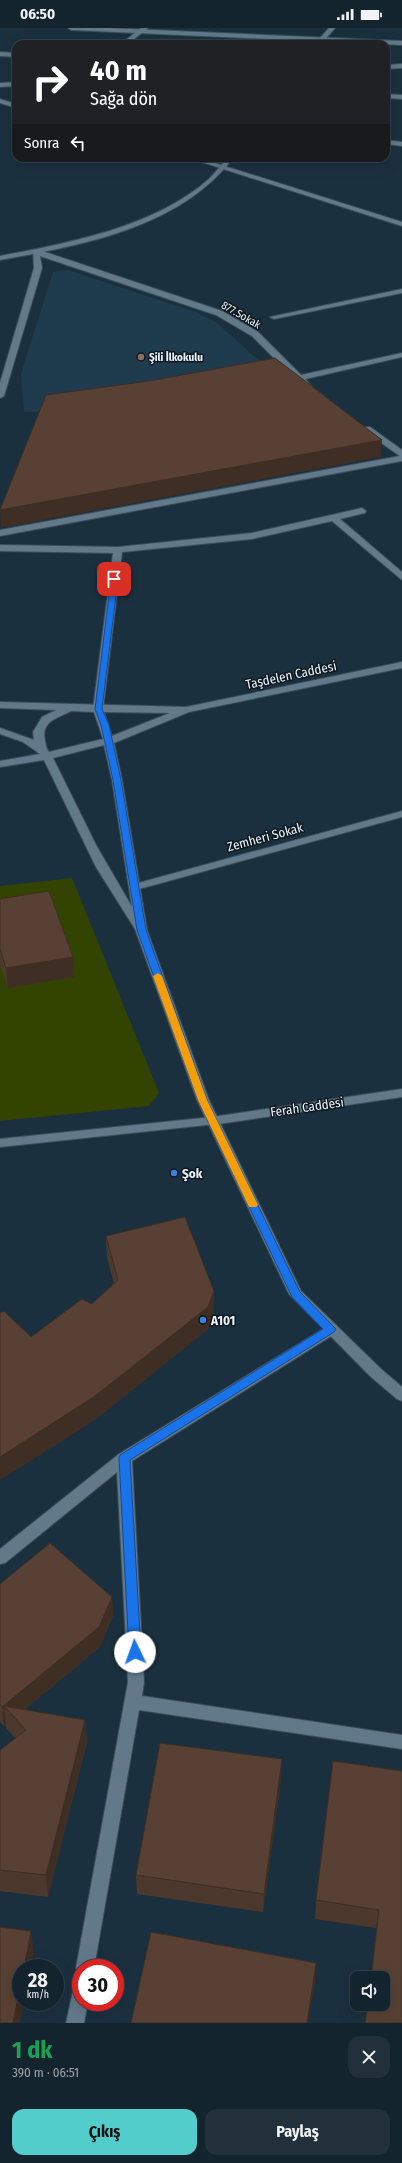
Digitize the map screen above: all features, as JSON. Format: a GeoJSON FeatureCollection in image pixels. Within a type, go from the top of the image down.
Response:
{"type":"FeatureCollection","features":[{"type":"Feature","properties":{"kind":"street"},"geometry":{"type":"LineString","coordinates":[[71,28],[349,40]]}},
{"type":"Feature","properties":{"kind":"street"},"geometry":{"type":"LineString","coordinates":[[323,38],[332,28]]}},
{"type":"Feature","properties":{"kind":"street"},"geometry":{"type":"LineString","coordinates":[[129,40],[142,30]]}},
{"type":"Feature","properties":{"kind":"street"},"geometry":{"type":"LineString","coordinates":[[390,43],[402,44]]}},
{"type":"Feature","properties":{"kind":"street"},"geometry":{"type":"LineString","coordinates":[[0,54],[12,55]]}},
{"type":"Feature","properties":{"kind":"street"},"geometry":{"type":"LineString","coordinates":[[390,67],[402,66]]}},
{"type":"Feature","properties":{"kind":"street"},"geometry":{"type":"LineString","coordinates":[[0,85],[12,84]]}},
{"type":"Feature","properties":{"kind":"street"},"geometry":{"type":"LineString","coordinates":[[390,96],[402,97]]}},
{"type":"Feature","properties":{"kind":"street"},"geometry":{"type":"LineString","coordinates":[[0,101],[12,105]]}},
{"type":"Feature","properties":{"kind":"street"},"geometry":{"type":"LineString","coordinates":[[390,142],[402,144]]}},
{"type":"Feature","properties":{"kind":"street"},"geometry":{"type":"LineString","coordinates":[[206,162],[402,224]]}},
{"type":"Feature","properties":{"kind":"street"},"geometry":{"type":"LineString","coordinates":[[0,258],[36,252],[115,231],[174,206],[202,190],[227,162]]}},
{"type":"Feature","properties":{"kind":"street"},"geometry":{"type":"LineString","coordinates":[[0,396],[4,369],[38,268],[36,252]]}},
{"type":"Feature","properties":{"kind":"street","name":"877.Sokak"},"geometry":{"type":"LineString","coordinates":[[36,252],[219,313],[255,334],[317,394]]}},
{"type":"Feature","properties":{"kind":"street"},"geometry":{"type":"LineString","coordinates":[[274,317],[402,291]]}},
{"type":"Feature","properties":{"kind":"street"},"geometry":{"type":"LineString","coordinates":[[300,378],[402,355]]}},
{"type":"Feature","properties":{"kind":"street"},"geometry":{"type":"LineString","coordinates":[[359,424],[402,454]]}},
{"type":"Feature","properties":{"kind":"street"},"geometry":{"type":"LineString","coordinates":[[0,533],[402,458]]}},
{"type":"Feature","properties":{"kind":"street"},"geometry":{"type":"LineString","coordinates":[[0,548],[118,550],[252,536],[362,511]]}},
{"type":"Feature","properties":{"kind":"street"},"geometry":{"type":"LineString","coordinates":[[334,518],[402,578]]}},
{"type":"Feature","properties":{"kind":"street"},"geometry":{"type":"LineString","coordinates":[[118,550],[98,709],[109,741],[136,887],[141,930],[203,1100],[296,1294],[375,1372],[402,1394]]}},
{"type":"Feature","properties":{"kind":"street","name":"Taşdelen Caddesi"},"geometry":{"type":"LineString","coordinates":[[186,710],[402,665]]}},
{"type":"Feature","properties":{"kind":"street"},"geometry":{"type":"LineString","coordinates":[[0,705],[98,709],[186,710]]}},
{"type":"Feature","properties":{"kind":"street"},"geometry":{"type":"LineString","coordinates":[[72,708],[57,712],[46,719],[38,732],[44,752],[105,873],[121,902],[141,930]]}},
{"type":"Feature","properties":{"kind":"street"},"geometry":{"type":"LineString","coordinates":[[0,764],[44,752],[109,741],[186,710]]}},
{"type":"Feature","properties":{"kind":"street"},"geometry":{"type":"LineString","coordinates":[[0,731],[26,739],[44,752]]}},
{"type":"Feature","properties":{"kind":"street","name":"Zemheri Sokak"},"geometry":{"type":"LineString","coordinates":[[136,887],[402,814]]}},
{"type":"Feature","properties":{"kind":"street","name":"Ferah Caddesi"},"geometry":{"type":"LineString","coordinates":[[0,1143],[212,1121],[402,1093]]}},
{"type":"Feature","properties":{"kind":"street"},"geometry":{"type":"LineString","coordinates":[[2,1552],[124,1458],[331,1329]]}},
{"type":"Feature","properties":{"kind":"street"},"geometry":{"type":"LineString","coordinates":[[87,1959],[136,1682],[124,1458]]}},
{"type":"Feature","properties":{"kind":"street"},"geometry":{"type":"LineString","coordinates":[[132,1702],[402,1742]]}},
{"type":"Feature","properties":{"kind":"street"},"geometry":{"type":"LineString","coordinates":[[75,2023],[77,2011]]}},
{"type":"Feature","properties":{"kind":"shaded area","name":"Şili İlkokulu"},"geometry":{"type":"Polygon","coordinates":[[[67,270],[196,312],[217,323],[274,374],[46,411],[24,412],[21,373],[53,272],[67,270]]]}},
{"type":"Feature","properties":{"kind":"green space"},"geometry":{"type":"Polygon","coordinates":[[[72,878],[159,1093],[149,1106],[0,1121],[0,886],[72,878]]]}},
{"type":"Feature","properties":{"kind":"building"},"geometry":{"type":"Polygon","coordinates":[[[275,358],[382,440],[0,510],[46,395],[149,381],[275,358]]]}},
{"type":"Feature","properties":{"kind":"building"},"geometry":{"type":"Polygon","coordinates":[[[49,891],[73,957],[6,968],[0,949],[0,899],[49,891]]]}},
{"type":"Feature","properties":{"kind":"building"},"geometry":{"type":"Polygon","coordinates":[[[185,1217],[214,1291],[208,1307],[95,1396],[0,1457],[0,1313],[4,1311],[31,1337],[82,1299],[92,1304],[118,1280],[106,1236],[185,1217]]]}},
{"type":"Feature","properties":{"kind":"building"},"geometry":{"type":"Polygon","coordinates":[[[50,1543],[112,1597],[99,1627],[2,1707],[0,1704],[0,1584],[50,1543]]]}},
{"type":"Feature","properties":{"kind":"building"},"geometry":{"type":"Polygon","coordinates":[[[4,1706],[85,1720],[46,1875],[0,1870],[0,1750],[26,1730],[4,1706]]]}},
{"type":"Feature","properties":{"kind":"building"},"geometry":{"type":"Polygon","coordinates":[[[160,1743],[282,1759],[264,1894],[136,1875],[160,1743]]]}},
{"type":"Feature","properties":{"kind":"building"},"geometry":{"type":"Polygon","coordinates":[[[333,1761],[402,1771],[402,2023],[365,2023],[367,2011],[390,2011],[390,1971],[372,1971],[379,1910],[316,1900],[333,1761]]]}},
{"type":"Feature","properties":{"kind":"building"},"geometry":{"type":"Polygon","coordinates":[[[0,1927],[31,1931],[26,1959],[12,1959],[12,2011],[15,2011],[13,2023],[0,2023],[0,1927]]]}},
{"type":"Feature","properties":{"kind":"building"},"geometry":{"type":"Polygon","coordinates":[[[151,1932],[316,1963],[307,2023],[131,2023],[151,1932]]]}},
{"type":"Feature","properties":{"kind":"slow traffic"},"geometry":{"type":"LineString","coordinates":[[158,976],[203,1100],[253,1205]]}},
{"type":"Feature","properties":{"kind":"place","name":"Şili İlkokulu"},"geometry":{"type":"Point","coordinates":[141,357]}},
{"type":"Feature","properties":{"kind":"place","name":"Şok"},"geometry":{"type":"Point","coordinates":[174,1173]}},
{"type":"Feature","properties":{"kind":"place","name":"A101"},"geometry":{"type":"Point","coordinates":[203,1320]}},
{"type":"Feature","properties":{"kind":"route"},"geometry":{"type":"LineString","coordinates":[[114,579],[98,709],[105,725],[117,780],[136,887],[141,930],[212,1121],[296,1294],[331,1329],[124,1458],[135,1652]]}}]}
